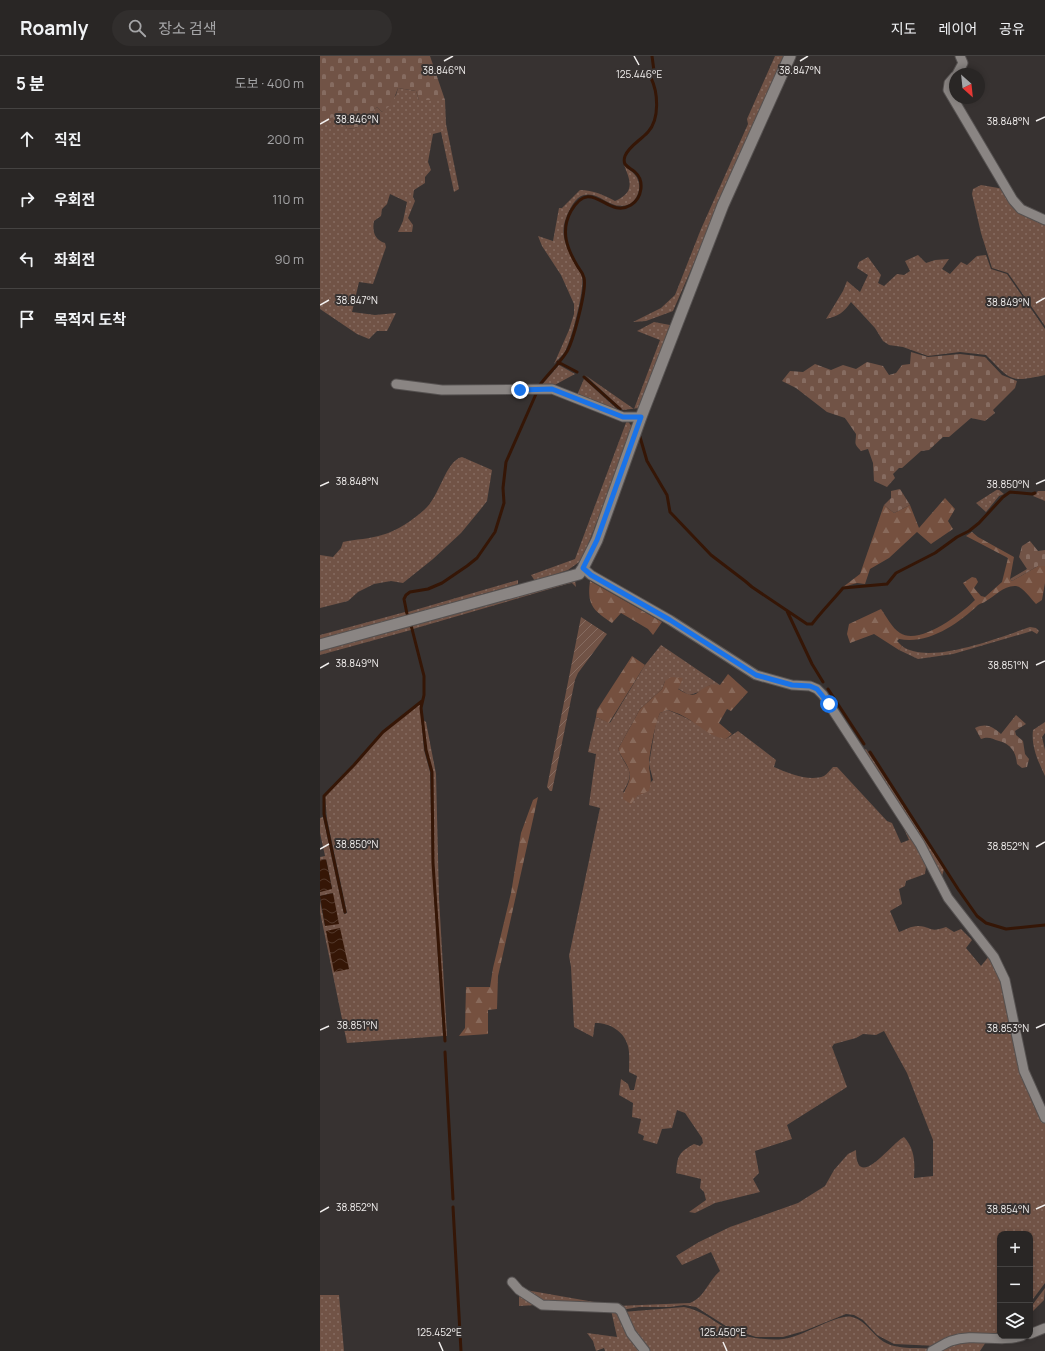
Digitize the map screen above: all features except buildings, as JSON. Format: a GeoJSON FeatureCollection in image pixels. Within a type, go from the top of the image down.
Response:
{"type":"FeatureCollection","features":[{"type":"Feature","properties":{"kind":"main road"},"geometry":{"type":"LineString","coordinates":[[320,645],[578,574],[583,568],[597,540],[641,417],[723,205],[790,56]]}},
{"type":"Feature","properties":{"kind":"street"},"geometry":{"type":"LineString","coordinates":[[960,56],[963,63],[960,68]]}},
{"type":"Feature","properties":{"kind":"street"},"geometry":{"type":"LineString","coordinates":[[956,104],[1012,200],[1021,209],[1045,220]]}},
{"type":"Feature","properties":{"kind":"street"},"geometry":{"type":"LineString","coordinates":[[396,384],[442,390],[552,389],[623,417],[641,417]]}},
{"type":"Feature","properties":{"kind":"street"},"geometry":{"type":"LineString","coordinates":[[583,568],[595,578],[670,620],[756,675],[792,685],[810,686],[817,689],[823,695],[920,844],[948,898],[994,957],[1001,970],[1005,980],[1024,1071],[1045,1118]]}},
{"type":"Feature","properties":{"kind":"street"},"geometry":{"type":"LineString","coordinates":[[512,1282],[519,1290],[542,1305],[617,1308],[621,1311],[631,1333],[645,1351]]}},
{"type":"Feature","properties":{"kind":"street"},"geometry":{"type":"LineString","coordinates":[[1033,1333],[1045,1328]]}},
{"type":"Feature","properties":{"kind":"street"},"geometry":{"type":"LineString","coordinates":[[932,1351],[952,1341],[969,1338],[1006,1339]]}},
{"type":"Feature","properties":{"kind":"green space"},"geometry":{"type":"Polygon","coordinates":[[[320,56],[430,56],[445,100],[419,100],[416,91],[398,88],[392,104],[382,112],[377,107],[361,125],[357,127],[347,128],[339,116],[321,120],[320,56]]]}},
{"type":"Feature","properties":{"kind":"green space"},"geometry":{"type":"Polygon","coordinates":[[[775,56],[784,56],[673,311],[646,321],[633,322],[661,308],[675,295],[701,229],[748,124],[747,119],[775,56]]]}},
{"type":"Feature","properties":{"kind":"green space"},"geometry":{"type":"Polygon","coordinates":[[[398,88],[416,91],[419,100],[445,100],[446,124],[459,189],[454,192],[441,132],[433,134],[428,162],[431,170],[425,177],[425,183],[414,190],[413,197],[415,201],[408,218],[413,225],[412,232],[398,232],[403,221],[407,202],[390,194],[387,204],[382,209],[381,216],[374,221],[373,229],[375,235],[379,240],[385,243],[386,247],[373,284],[359,282],[352,312],[375,315],[396,313],[387,331],[377,331],[369,339],[357,334],[320,309],[320,119],[339,116],[347,128],[357,127],[364,122],[377,107],[382,112],[396,95],[398,88]]]}},
{"type":"Feature","properties":{"kind":"green space"},"geometry":{"type":"Polygon","coordinates":[[[624,165],[635,175],[639,183],[637,196],[631,203],[621,206],[615,205],[590,194],[584,195],[575,201],[566,218],[563,231],[565,243],[581,274],[582,283],[577,315],[567,347],[564,353],[554,364],[569,330],[574,314],[574,304],[561,275],[542,246],[538,236],[553,241],[559,208],[562,208],[580,190],[598,193],[615,201],[626,194],[630,185],[624,165]]]}},
{"type":"Feature","properties":{"kind":"green space"},"geometry":{"type":"Polygon","coordinates":[[[981,185],[1004,189],[1011,203],[1045,222],[1045,326],[1008,273],[992,268],[981,233],[972,194],[973,189],[981,185]]]}},
{"type":"Feature","properties":{"kind":"green space"},"geometry":{"type":"Polygon","coordinates":[[[918,255],[926,263],[935,260],[949,259],[942,269],[950,274],[961,262],[967,265],[977,256],[986,255],[991,269],[1007,274],[1045,329],[1045,375],[1017,379],[1006,374],[986,355],[960,352],[928,356],[903,347],[889,345],[883,341],[875,328],[851,302],[841,313],[826,319],[843,291],[847,281],[860,292],[868,275],[857,268],[859,262],[868,257],[881,275],[878,283],[884,286],[897,274],[904,275],[910,271],[905,261],[918,255]]]}},
{"type":"Feature","properties":{"kind":"green space"},"geometry":{"type":"Polygon","coordinates":[[[654,322],[670,325],[639,408],[634,409],[660,340],[637,331],[654,322]]]}},
{"type":"Feature","properties":{"kind":"green space"},"geometry":{"type":"Polygon","coordinates":[[[911,352],[928,357],[960,354],[985,357],[1002,375],[1017,381],[1015,388],[993,410],[995,413],[985,421],[971,418],[949,437],[943,437],[929,450],[921,451],[893,474],[895,478],[887,487],[874,481],[873,463],[868,449],[861,451],[857,446],[856,434],[845,418],[827,412],[796,388],[782,381],[790,371],[803,372],[815,364],[831,370],[843,365],[856,369],[867,362],[883,366],[889,375],[896,373],[902,365],[910,364],[911,352]]]}},
{"type":"Feature","properties":{"kind":"green space"},"geometry":{"type":"Polygon","coordinates":[[[559,365],[575,374],[551,387],[541,386],[559,365]]]}},
{"type":"Feature","properties":{"kind":"green space"},"geometry":{"type":"Polygon","coordinates":[[[585,375],[634,409],[623,410],[585,375]]]}},
{"type":"Feature","properties":{"kind":"green space"},"geometry":{"type":"Polygon","coordinates":[[[584,379],[619,411],[577,395],[584,379]]]}},
{"type":"Feature","properties":{"kind":"green space"},"geometry":{"type":"Polygon","coordinates":[[[627,420],[633,428],[582,560],[568,570],[535,581],[531,575],[575,559],[627,420]]]}},
{"type":"Feature","properties":{"kind":"green space"},"geometry":{"type":"Polygon","coordinates":[[[462,457],[492,470],[487,501],[461,533],[433,559],[403,583],[391,581],[374,584],[358,592],[348,601],[320,608],[320,555],[333,557],[341,548],[343,542],[382,535],[399,528],[410,521],[430,504],[451,465],[462,457]]]}},
{"type":"Feature","properties":{"kind":"green space"},"geometry":{"type":"Polygon","coordinates":[[[900,489],[910,505],[894,513],[884,505],[891,498],[891,491],[900,489]]]}},
{"type":"Feature","properties":{"kind":"green space"},"geometry":{"type":"Polygon","coordinates":[[[998,489],[1004,494],[999,496],[986,512],[976,503],[998,489]]]}},
{"type":"Feature","properties":{"kind":"green space"},"geometry":{"type":"Polygon","coordinates":[[[1038,491],[1045,491],[1045,501],[1033,496],[1038,491]]]}},
{"type":"Feature","properties":{"kind":"green space"},"geometry":{"type":"Polygon","coordinates":[[[945,498],[955,509],[948,521],[953,529],[931,544],[917,532],[889,558],[870,569],[865,584],[857,583],[843,587],[860,574],[884,505],[894,513],[910,505],[919,528],[945,498]]]}},
{"type":"Feature","properties":{"kind":"green space"},"geometry":{"type":"Polygon","coordinates":[[[972,532],[978,537],[1014,557],[1010,579],[1012,581],[1038,566],[1045,566],[1045,583],[1042,600],[1036,604],[1019,587],[1012,586],[1004,589],[978,605],[952,626],[942,631],[921,639],[899,639],[897,641],[902,646],[899,650],[874,634],[850,643],[847,634],[849,624],[881,609],[897,631],[908,636],[918,635],[939,627],[960,613],[975,600],[963,583],[972,577],[976,578],[978,582],[974,588],[981,596],[985,597],[1002,582],[1008,558],[966,536],[972,532]]]}},
{"type":"Feature","properties":{"kind":"green space"},"geometry":{"type":"Polygon","coordinates":[[[1030,541],[1038,551],[1045,550],[1045,566],[1038,566],[1012,581],[1010,579],[1027,569],[1019,557],[1022,546],[1030,541]]]}},
{"type":"Feature","properties":{"kind":"green space"},"geometry":{"type":"Polygon","coordinates":[[[518,580],[518,584],[408,615],[408,612],[518,580]]]}},
{"type":"Feature","properties":{"kind":"green space"},"geometry":{"type":"Polygon","coordinates":[[[575,580],[576,587],[572,583],[567,584],[413,629],[411,626],[411,630],[320,655],[320,650],[575,580]]]}},
{"type":"Feature","properties":{"kind":"green space"},"geometry":{"type":"Polygon","coordinates":[[[590,581],[662,622],[653,635],[648,629],[621,613],[612,623],[595,610],[590,601],[590,581]]]}},
{"type":"Feature","properties":{"kind":"green space"},"geometry":{"type":"Polygon","coordinates":[[[405,612],[407,615],[320,640],[320,635],[405,612]]]}},
{"type":"Feature","properties":{"kind":"green space"},"geometry":{"type":"Polygon","coordinates":[[[581,617],[607,634],[578,673],[575,680],[552,791],[550,791],[547,787],[581,617]]]}},
{"type":"Feature","properties":{"kind":"green space"},"geometry":{"type":"Polygon","coordinates":[[[1030,627],[1036,628],[1039,631],[1037,634],[1032,631],[953,654],[918,659],[899,650],[902,646],[914,651],[929,653],[965,648],[1030,627]]]}},
{"type":"Feature","properties":{"kind":"green space"},"geometry":{"type":"Polygon","coordinates":[[[661,645],[720,685],[710,685],[699,692],[689,695],[665,681],[662,689],[640,709],[618,749],[630,774],[623,792],[637,796],[653,780],[649,764],[656,722],[660,713],[668,710],[726,739],[738,731],[776,760],[774,767],[792,774],[818,778],[824,776],[833,767],[837,767],[887,821],[892,823],[901,843],[909,840],[900,820],[927,858],[925,874],[906,881],[905,886],[899,889],[902,904],[890,911],[899,932],[910,927],[918,926],[934,930],[946,927],[954,932],[961,929],[972,940],[966,948],[981,966],[990,955],[999,970],[1017,1054],[1045,1123],[1045,1283],[1033,1299],[1033,1231],[997,1231],[997,1332],[992,1335],[938,1346],[894,1344],[877,1335],[863,1320],[854,1315],[846,1314],[804,1331],[783,1337],[756,1337],[729,1328],[696,1307],[684,1305],[670,1307],[639,1307],[621,1310],[541,1302],[520,1289],[617,1306],[690,1303],[703,1293],[712,1279],[720,1271],[711,1252],[682,1265],[676,1256],[699,1242],[730,1227],[798,1203],[825,1186],[834,1170],[848,1154],[856,1150],[858,1162],[862,1167],[868,1167],[876,1162],[904,1137],[912,1151],[914,1178],[933,1176],[933,1140],[907,1073],[884,1031],[876,1035],[863,1034],[856,1038],[834,1044],[832,1047],[847,1087],[787,1125],[792,1139],[755,1151],[759,1173],[753,1179],[760,1192],[715,1203],[695,1213],[689,1212],[706,1200],[704,1192],[700,1188],[701,1179],[676,1173],[677,1162],[682,1152],[694,1144],[700,1146],[703,1143],[702,1138],[685,1113],[677,1110],[672,1128],[662,1129],[657,1144],[643,1140],[644,1136],[638,1133],[641,1119],[632,1117],[633,1103],[619,1095],[621,1079],[628,1084],[630,1090],[634,1090],[637,1076],[629,1072],[629,1049],[623,1036],[611,1026],[601,1023],[595,1023],[593,1037],[574,1027],[571,967],[569,956],[600,808],[589,805],[596,754],[588,752],[596,717],[610,723],[645,665],[661,645]]]}},
{"type":"Feature","properties":{"kind":"green space"},"geometry":{"type":"Polygon","coordinates":[[[632,656],[645,665],[609,723],[596,717],[597,710],[632,656]]]}},
{"type":"Feature","properties":{"kind":"green space"},"geometry":{"type":"Polygon","coordinates":[[[728,674],[748,692],[731,711],[727,709],[719,723],[732,734],[726,739],[720,738],[714,736],[679,714],[668,710],[660,713],[655,730],[649,763],[651,779],[649,791],[637,796],[631,804],[623,799],[624,792],[629,781],[630,772],[618,749],[640,709],[662,689],[665,681],[671,677],[683,678],[678,689],[693,695],[710,685],[720,685],[728,674]]]}},
{"type":"Feature","properties":{"kind":"green space"},"geometry":{"type":"Polygon","coordinates":[[[420,703],[424,750],[430,772],[432,864],[443,1036],[347,1043],[320,912],[320,901],[325,926],[333,893],[320,896],[320,892],[332,888],[326,859],[320,860],[320,857],[325,856],[320,833],[320,818],[323,817],[344,914],[347,913],[327,819],[325,797],[386,730],[420,703]]]}},
{"type":"Feature","properties":{"kind":"green space"},"geometry":{"type":"Polygon","coordinates":[[[1016,715],[1026,724],[1015,731],[1016,735],[1023,741],[1025,754],[1029,759],[1027,767],[1022,768],[1017,764],[1014,752],[1010,746],[990,738],[981,739],[975,728],[989,726],[1001,734],[1016,715]]]}},
{"type":"Feature","properties":{"kind":"green space"},"geometry":{"type":"Polygon","coordinates":[[[423,720],[426,722],[436,774],[439,898],[447,1036],[445,1036],[434,863],[432,772],[426,750],[423,720]]]}},
{"type":"Feature","properties":{"kind":"green space"},"geometry":{"type":"Polygon","coordinates":[[[1045,722],[1045,733],[1042,737],[1045,750],[1045,776],[1033,742],[1033,730],[1045,722]]]}},
{"type":"Feature","properties":{"kind":"green space"},"geometry":{"type":"Polygon","coordinates":[[[866,749],[944,869],[941,880],[862,751],[866,749]]]}},
{"type":"Feature","properties":{"kind":"green space"},"geometry":{"type":"Polygon","coordinates":[[[538,797],[498,976],[497,1009],[488,1010],[488,1034],[459,1036],[465,1028],[466,987],[490,987],[493,968],[511,893],[521,833],[533,800],[538,797]]]}},
{"type":"Feature","properties":{"kind":"green space"},"geometry":{"type":"Polygon","coordinates":[[[1045,1288],[1044,1300],[1033,1311],[1033,1304],[1045,1288]]]}},
{"type":"Feature","properties":{"kind":"green space"},"geometry":{"type":"Polygon","coordinates":[[[519,1293],[536,1305],[519,1306],[519,1293]]]}},
{"type":"Feature","properties":{"kind":"green space"},"geometry":{"type":"Polygon","coordinates":[[[320,1295],[339,1295],[344,1351],[320,1351],[320,1295]]]}},
{"type":"Feature","properties":{"kind":"green space"},"geometry":{"type":"Polygon","coordinates":[[[684,1307],[701,1313],[733,1332],[754,1338],[783,1339],[800,1334],[838,1318],[852,1317],[862,1321],[878,1337],[891,1345],[897,1347],[934,1349],[929,1351],[647,1351],[623,1312],[684,1307]]]}},
{"type":"Feature","properties":{"kind":"green space"},"geometry":{"type":"Polygon","coordinates":[[[611,1310],[618,1313],[642,1351],[605,1351],[604,1348],[596,1351],[593,1341],[587,1333],[617,1337],[611,1310]]]}},
{"type":"Feature","properties":{"kind":"green space"},"geometry":{"type":"Polygon","coordinates":[[[950,1342],[986,1342],[980,1351],[935,1351],[950,1342]]]}},
{"type":"Feature","properties":{"kind":"water"},"geometry":{"type":"Polygon","coordinates":[[[326,859],[332,889],[320,892],[320,860],[326,859]]]}},
{"type":"Feature","properties":{"kind":"water"},"geometry":{"type":"Polygon","coordinates":[[[333,893],[339,924],[325,926],[320,896],[333,893]]]}},
{"type":"Feature","properties":{"kind":"water"},"geometry":{"type":"Polygon","coordinates":[[[340,928],[349,969],[334,972],[326,931],[340,928]]]}},
{"type":"Feature","properties":{"kind":"waterway"},"geometry":{"type":"LineString","coordinates":[[539,386],[566,353],[579,316],[584,278],[566,240],[566,226],[571,211],[579,201],[586,197],[593,197],[614,207],[622,208],[635,202],[640,194],[640,180],[635,172],[627,167],[624,159],[629,149],[648,132],[655,120],[657,105],[651,78],[654,71],[652,56]]}},
{"type":"Feature","properties":{"kind":"waterway"},"geometry":{"type":"LineString","coordinates":[[558,362],[577,372]]}},
{"type":"Feature","properties":{"kind":"waterway"},"geometry":{"type":"LineString","coordinates":[[584,377],[620,409]]}},
{"type":"Feature","properties":{"kind":"waterway"},"geometry":{"type":"LineString","coordinates":[[407,614],[404,599],[406,595],[410,592],[428,589],[442,583],[467,566],[477,558],[495,532],[504,503],[503,488],[506,462],[536,394]]}},
{"type":"Feature","properties":{"kind":"waterway"},"geometry":{"type":"LineString","coordinates":[[640,437],[647,461],[667,495],[670,512],[711,555],[752,587],[807,624],[812,624],[843,588],[887,584],[896,573],[935,553],[957,537],[969,531],[979,523],[1003,497],[1010,492],[1035,493]]}},
{"type":"Feature","properties":{"kind":"waterway"},"geometry":{"type":"LineString","coordinates":[[787,611],[812,664],[823,682]]}},
{"type":"Feature","properties":{"kind":"waterway"},"geometry":{"type":"LineString","coordinates":[[411,625],[424,676],[424,695],[421,708],[426,750],[432,772],[433,863],[445,1041]]}},
{"type":"Feature","properties":{"kind":"waterway"},"geometry":{"type":"LineString","coordinates":[[828,689],[864,744]]}},
{"type":"Feature","properties":{"kind":"waterway"},"geometry":{"type":"LineString","coordinates":[[345,912],[324,814],[324,796],[383,732],[422,701]]}},
{"type":"Feature","properties":{"kind":"waterway"},"geometry":{"type":"LineString","coordinates":[[870,752],[977,916],[986,923],[1006,929],[1045,925]]}},
{"type":"Feature","properties":{"kind":"waterway"},"geometry":{"type":"LineString","coordinates":[[445,1052],[453,1199]]}},
{"type":"Feature","properties":{"kind":"waterway"},"geometry":{"type":"LineString","coordinates":[[453,1207],[461,1351]]}},
{"type":"Feature","properties":{"kind":"route"},"geometry":{"type":"LineString","coordinates":[[520,390],[552,389],[623,417],[641,417],[597,540],[583,568],[591,575],[670,620],[743,668],[756,675],[772,680],[792,685],[810,686],[817,689],[829,704]]}}]}
